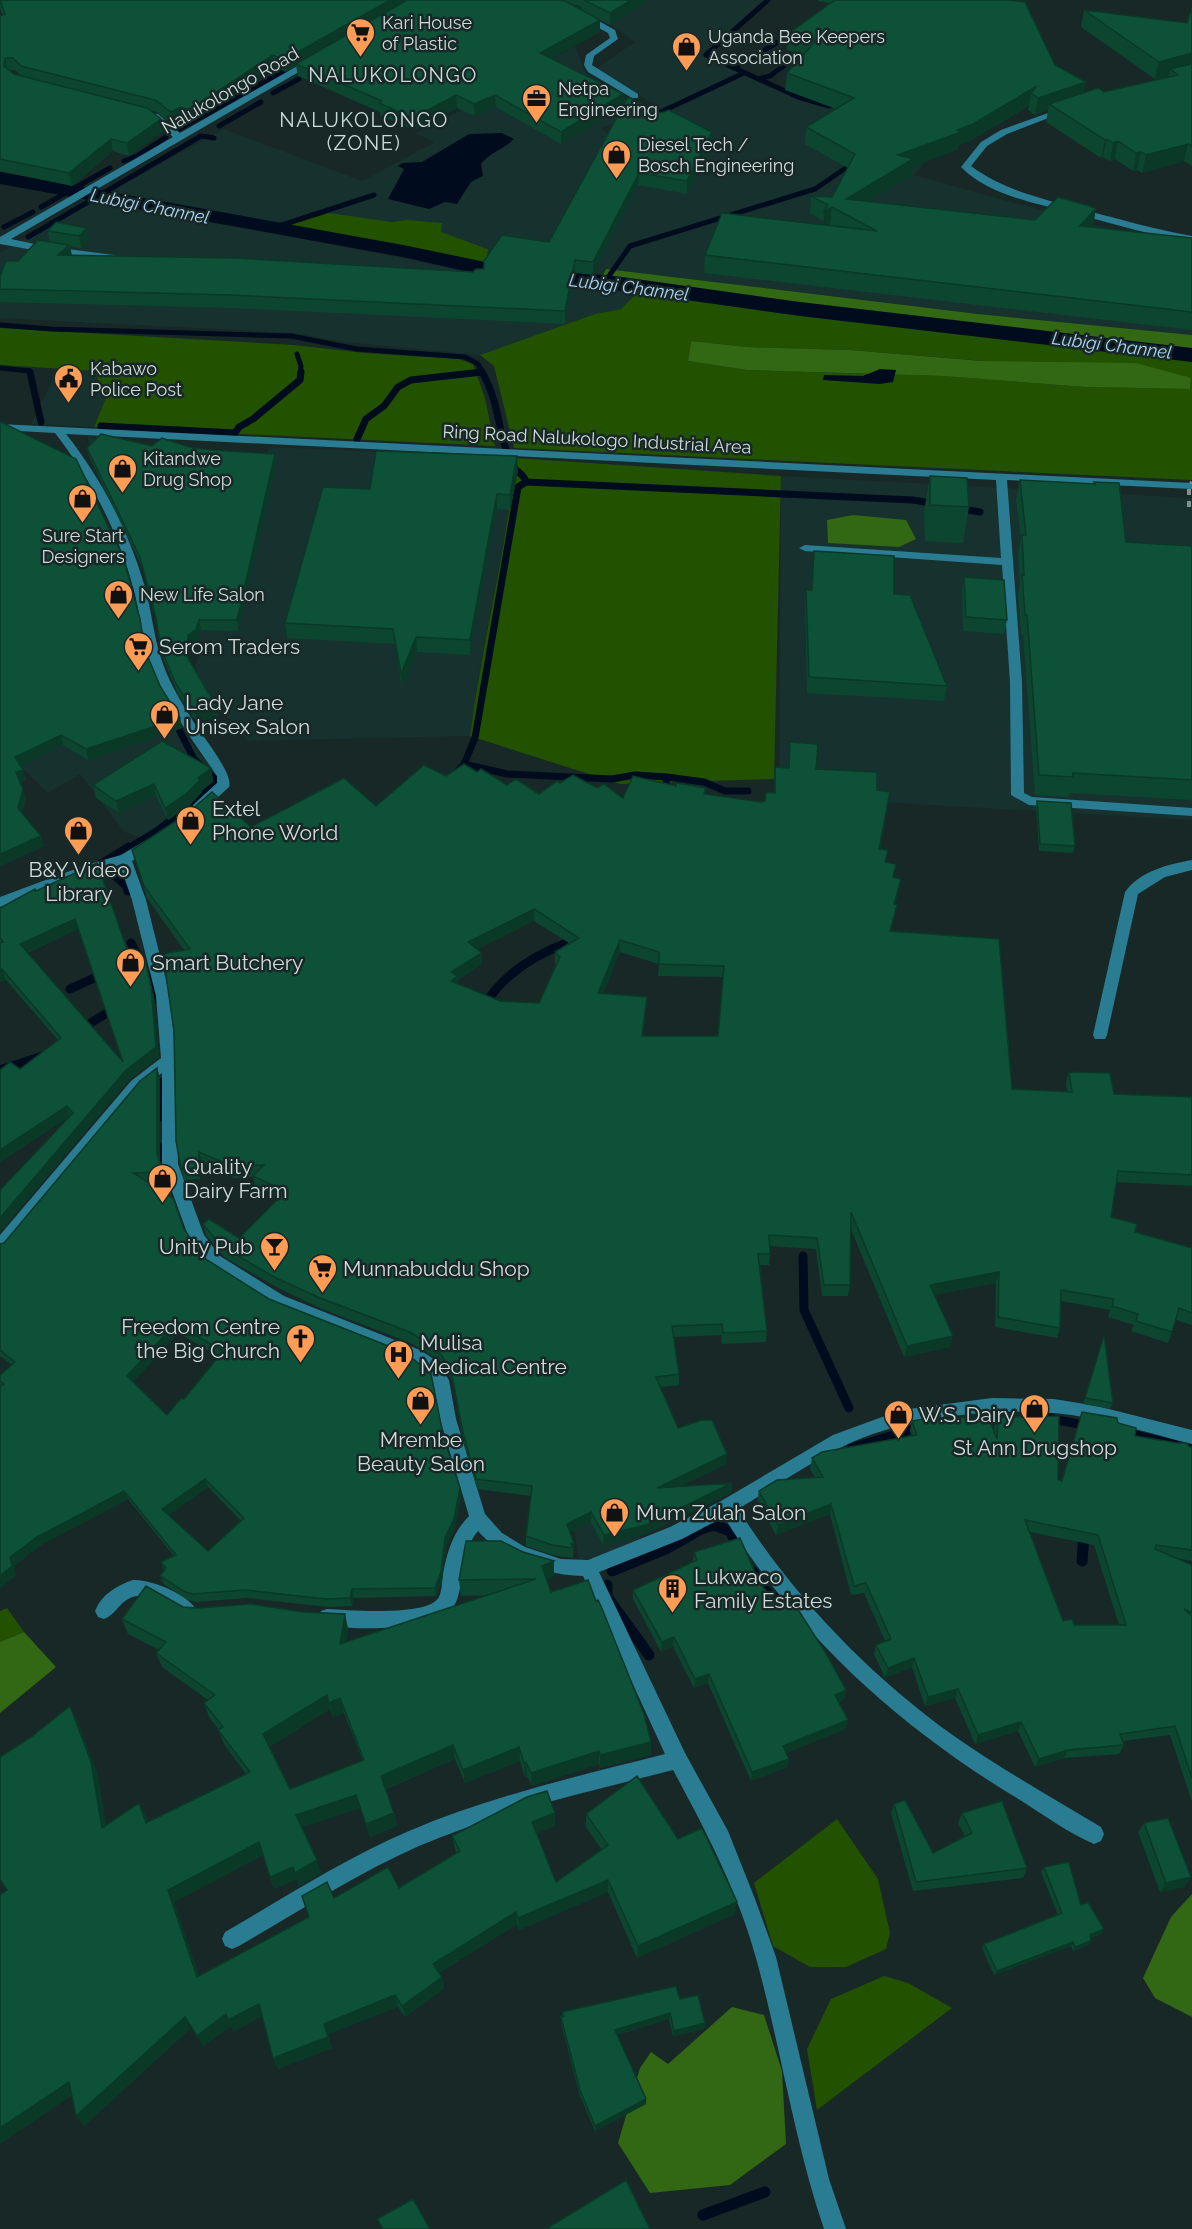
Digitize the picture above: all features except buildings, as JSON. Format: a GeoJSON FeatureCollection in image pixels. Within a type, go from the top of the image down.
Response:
{"type":"FeatureCollection","features":[{"type":"Feature","properties":{"kind":"street"},"geometry":{"type":"LineString","coordinates":[[570,10],[612,32],[614,39],[612,42],[590,55],[588,65],[602,78],[635,96]]}},
{"type":"Feature","properties":{"kind":"street","name":"Nalukolongo Road"},"geometry":{"type":"LineString","coordinates":[[1,240],[76,199],[321,56]]}},
{"type":"Feature","properties":{"kind":"street"},"geometry":{"type":"LineString","coordinates":[[1075,107],[1004,132],[984,144],[966,167],[993,184],[1050,203],[1141,228],[1192,238]]}},
{"type":"Feature","properties":{"kind":"street"},"geometry":{"type":"LineString","coordinates":[[134,111],[155,116],[180,138]]}},
{"type":"Feature","properties":{"kind":"street"},"geometry":{"type":"LineString","coordinates":[[1,240],[44,249],[129,259]]}},
{"type":"Feature","properties":{"kind":"street","name":"Ring Road Nalukologo Industrial Area"},"geometry":{"type":"LineString","coordinates":[[0,427],[124,431],[1192,486]]}},
{"type":"Feature","properties":{"kind":"street"},"geometry":{"type":"LineString","coordinates":[[58,430],[81,460],[134,568],[150,629],[155,659],[170,695],[193,734],[223,776],[224,784],[184,819]]}},
{"type":"Feature","properties":{"kind":"street"},"geometry":{"type":"LineString","coordinates":[[1000,476],[1016,682],[1018,795],[1029,801],[1192,812]]}},
{"type":"Feature","properties":{"kind":"street"},"geometry":{"type":"LineString","coordinates":[[805,548],[1007,562]]}},
{"type":"Feature","properties":{"kind":"street"},"geometry":{"type":"LineString","coordinates":[[0,902],[91,868],[125,859],[156,838]]}},
{"type":"Feature","properties":{"kind":"street"},"geometry":{"type":"LineString","coordinates":[[125,859],[139,900],[161,985],[169,1060],[170,1164],[177,1188],[203,1248],[214,1261],[278,1301],[414,1355],[431,1366],[441,1380],[448,1419],[478,1518],[496,1539],[520,1553],[561,1567],[588,1568],[645,1546],[727,1507],[839,1440],[901,1417],[992,1405],[1053,1406],[1097,1413],[1192,1437]]}},
{"type":"Feature","properties":{"kind":"street"},"geometry":{"type":"LineString","coordinates":[[1100,1035],[1132,892],[1150,877],[1168,868],[1192,865]]}},
{"type":"Feature","properties":{"kind":"street"},"geometry":{"type":"LineString","coordinates":[[0,1246],[136,1085],[169,1060]]}},
{"type":"Feature","properties":{"kind":"street"},"geometry":{"type":"LineString","coordinates":[[727,1507],[747,1542],[822,1634],[879,1688],[947,1742],[1094,1834]]}},
{"type":"Feature","properties":{"kind":"street"},"geometry":{"type":"LineString","coordinates":[[305,1616],[351,1619],[402,1617],[438,1611],[446,1603],[456,1548],[461,1536],[478,1518]]}},
{"type":"Feature","properties":{"kind":"street"},"geometry":{"type":"LineString","coordinates":[[588,1568],[678,1760],[721,1838],[766,1957],[818,2179],[835,2229]]}},
{"type":"Feature","properties":{"kind":"street"},"geometry":{"type":"LineString","coordinates":[[104,1611],[113,1598],[135,1587],[151,1589],[184,1611],[203,1614]]}},
{"type":"Feature","properties":{"kind":"street"},"geometry":{"type":"LineString","coordinates":[[232,1939],[360,1867],[415,1839],[494,1808],[678,1760]]}},
{"type":"Feature","properties":{"kind":"shaded area"},"geometry":{"type":"Polygon","coordinates":[[[589,0],[764,0],[702,54],[739,73],[680,101],[744,75],[786,94],[833,109],[926,161],[914,175],[1155,242],[1192,249],[1192,335],[978,314],[606,269],[601,279],[589,278],[487,262],[488,249],[441,232],[442,224],[407,220],[392,222],[329,213],[334,207],[272,225],[104,195],[224,129],[362,181],[435,142],[415,133],[477,103],[575,46],[586,74],[635,103],[629,116],[600,129],[610,135],[661,109],[597,68],[635,42],[609,23],[575,8],[589,0]]]}},
{"type":"Feature","properties":{"kind":"shaded area"},"geometry":{"type":"Polygon","coordinates":[[[502,133],[514,139],[481,164],[483,176],[471,182],[457,204],[445,202],[429,209],[388,199],[404,169],[398,166],[403,163],[422,162],[469,134],[502,133]]]}},
{"type":"Feature","properties":{"kind":"shaded area"},"geometry":{"type":"Polygon","coordinates":[[[92,203],[273,233],[482,274],[639,291],[621,309],[595,314],[480,355],[345,342],[293,333],[0,318],[0,253],[92,203]]]}},
{"type":"Feature","properties":{"kind":"shaded area"},"geometry":{"type":"Polygon","coordinates":[[[58,368],[96,371],[100,391],[108,393],[94,427],[31,424],[58,368]]]}},
{"type":"Feature","properties":{"kind":"shaded area"},"geometry":{"type":"Polygon","coordinates":[[[880,369],[896,370],[893,382],[880,384],[823,380],[824,375],[863,376],[880,369]]]}},
{"type":"Feature","properties":{"kind":"shaded area"},"geometry":{"type":"Polygon","coordinates":[[[87,437],[121,439],[249,507],[269,447],[516,458],[510,510],[480,668],[470,736],[248,741],[194,678],[199,646],[160,653],[158,625],[147,583],[136,553],[104,493],[87,437]]]}},
{"type":"Feature","properties":{"kind":"shaded area"},"geometry":{"type":"Polygon","coordinates":[[[781,476],[1192,498],[1192,820],[779,796],[781,476]]]}},
{"type":"Feature","properties":{"kind":"shaded area"},"geometry":{"type":"Polygon","coordinates":[[[129,572],[145,627],[95,650],[146,631],[174,721],[220,780],[188,807],[142,838],[124,832],[80,774],[48,793],[19,764],[68,598],[129,572]]]}},
{"type":"Feature","properties":{"kind":"shaded area"},"geometry":{"type":"Polygon","coordinates":[[[616,1483],[643,1544],[579,1561],[574,1528],[616,1483]]]}},
{"type":"Feature","properties":{"kind":"green space"},"geometry":{"type":"Polygon","coordinates":[[[329,213],[392,222],[407,220],[442,223],[441,232],[488,249],[487,262],[589,278],[501,270],[283,227],[329,213]]]}},
{"type":"Feature","properties":{"kind":"green space"},"geometry":{"type":"Polygon","coordinates":[[[606,269],[978,314],[1192,335],[1192,351],[863,314],[601,279],[606,269]]]}},
{"type":"Feature","properties":{"kind":"green space"},"geometry":{"type":"Polygon","coordinates":[[[639,291],[807,315],[1192,358],[1192,480],[514,448],[494,366],[480,355],[595,314],[621,309],[639,291]],[[691,341],[688,361],[747,370],[942,376],[1085,387],[1190,389],[1191,378],[850,350],[747,347],[691,341]]]}},
{"type":"Feature","properties":{"kind":"green space"},"geometry":{"type":"Polygon","coordinates":[[[0,328],[293,345],[365,353],[459,359],[473,364],[485,398],[495,446],[94,427],[108,393],[100,391],[96,371],[0,365],[0,328]]]}},
{"type":"Feature","properties":{"kind":"green space"},"geometry":{"type":"Polygon","coordinates":[[[691,341],[747,347],[850,350],[982,361],[1136,363],[1191,378],[1190,389],[1085,387],[942,376],[747,370],[688,361],[691,341]]]}},
{"type":"Feature","properties":{"kind":"green space"},"geometry":{"type":"Polygon","coordinates":[[[516,458],[781,476],[774,779],[620,784],[470,736],[516,458]]]}},
{"type":"Feature","properties":{"kind":"green space"},"geometry":{"type":"Polygon","coordinates":[[[853,515],[906,520],[916,539],[899,547],[828,543],[827,520],[853,515]]]}},
{"type":"Feature","properties":{"kind":"green space"},"geometry":{"type":"Polygon","coordinates":[[[7,1608],[24,1632],[0,1642],[0,1611],[7,1608]]]}},
{"type":"Feature","properties":{"kind":"green space"},"geometry":{"type":"Polygon","coordinates":[[[24,1632],[56,1667],[0,1713],[0,1642],[24,1632]]]}},
{"type":"Feature","properties":{"kind":"green space"},"geometry":{"type":"Polygon","coordinates":[[[837,1819],[878,1879],[890,1933],[886,1949],[846,1967],[810,1967],[773,1946],[754,1883],[837,1819]]]}},
{"type":"Feature","properties":{"kind":"green space"},"geometry":{"type":"Polygon","coordinates":[[[1192,1894],[1192,2017],[1155,1998],[1143,1978],[1171,1917],[1192,1894]]]}},
{"type":"Feature","properties":{"kind":"green space"},"geometry":{"type":"Polygon","coordinates":[[[884,1976],[908,1983],[952,2008],[817,2110],[807,2049],[831,1999],[884,1976]]]}},
{"type":"Feature","properties":{"kind":"green space"},"geometry":{"type":"Polygon","coordinates":[[[732,2007],[764,2015],[782,2071],[786,2144],[730,2185],[650,2193],[618,2143],[640,2068],[651,2052],[668,2064],[732,2007]]]}},
{"type":"Feature","properties":{"kind":"waterway"},"geometry":{"type":"LineString","coordinates":[[734,68],[706,55],[768,0]]}},
{"type":"Feature","properties":{"kind":"waterway"},"geometry":{"type":"LineString","coordinates":[[734,68],[797,31]]}},
{"type":"Feature","properties":{"kind":"waterway"},"geometry":{"type":"LineString","coordinates":[[758,79],[770,76],[794,58]]}},
{"type":"Feature","properties":{"kind":"waterway"},"geometry":{"type":"LineString","coordinates":[[734,68],[758,79]]}},
{"type":"Feature","properties":{"kind":"waterway"},"geometry":{"type":"LineString","coordinates":[[179,129],[286,70]]}},
{"type":"Feature","properties":{"kind":"waterway"},"geometry":{"type":"LineString","coordinates":[[648,118],[744,73]]}},
{"type":"Feature","properties":{"kind":"waterway"},"geometry":{"type":"LineString","coordinates":[[273,93],[299,79]]}},
{"type":"Feature","properties":{"kind":"waterway"},"geometry":{"type":"LineString","coordinates":[[758,79],[798,97],[829,106],[840,102]]}},
{"type":"Feature","properties":{"kind":"waterway"},"geometry":{"type":"LineString","coordinates":[[219,126],[261,102]]}},
{"type":"Feature","properties":{"kind":"waterway"},"geometry":{"type":"LineString","coordinates":[[28,237],[201,136],[214,138]]}},
{"type":"Feature","properties":{"kind":"waterway"},"geometry":{"type":"LineString","coordinates":[[124,161],[137,156],[166,137]]}},
{"type":"Feature","properties":{"kind":"waterway"},"geometry":{"type":"LineString","coordinates":[[613,283],[609,276],[630,246],[815,189],[856,161]]}},
{"type":"Feature","properties":{"kind":"waterway"},"geometry":{"type":"LineString","coordinates":[[41,207],[110,168]]}},
{"type":"Feature","properties":{"kind":"waterway","name":"Lubigi Channel"},"geometry":{"type":"LineString","coordinates":[[0,178],[403,251],[495,271],[622,284],[800,309],[1192,355]]}},
{"type":"Feature","properties":{"kind":"waterway"},"geometry":{"type":"LineString","coordinates":[[273,228],[374,195]]}},
{"type":"Feature","properties":{"kind":"waterway"},"geometry":{"type":"LineString","coordinates":[[4,227],[33,212]]}},
{"type":"Feature","properties":{"kind":"waterway"},"geometry":{"type":"LineString","coordinates":[[0,325],[51,329],[291,336],[357,349],[465,357],[478,364],[483,373]]}},
{"type":"Feature","properties":{"kind":"waterway"},"geometry":{"type":"LineString","coordinates":[[297,354],[301,366],[300,373]]}},
{"type":"Feature","properties":{"kind":"waterway"},"geometry":{"type":"LineString","coordinates":[[0,368],[30,372]]}},
{"type":"Feature","properties":{"kind":"waterway"},"geometry":{"type":"LineString","coordinates":[[30,372],[41,422]]}},
{"type":"Feature","properties":{"kind":"waterway"},"geometry":{"type":"LineString","coordinates":[[101,426],[235,433],[239,427],[253,419],[300,380],[301,372]]}},
{"type":"Feature","properties":{"kind":"waterway"},"geometry":{"type":"LineString","coordinates":[[357,439],[366,419],[384,406],[398,387],[411,380],[482,372]]}},
{"type":"Feature","properties":{"kind":"waterway"},"geometry":{"type":"LineString","coordinates":[[471,373],[482,372]]}},
{"type":"Feature","properties":{"kind":"waterway"},"geometry":{"type":"LineString","coordinates":[[482,372],[496,407],[511,464],[526,482]]}},
{"type":"Feature","properties":{"kind":"waterway"},"geometry":{"type":"LineString","coordinates":[[464,764],[475,738],[518,487],[526,482]]}},
{"type":"Feature","properties":{"kind":"waterway"},"geometry":{"type":"LineString","coordinates":[[526,482],[913,500],[937,504]]}},
{"type":"Feature","properties":{"kind":"waterway"},"geometry":{"type":"LineString","coordinates":[[957,508],[980,512]]}},
{"type":"Feature","properties":{"kind":"waterway"},"geometry":{"type":"LineString","coordinates":[[132,591],[143,629],[146,662]]}},
{"type":"Feature","properties":{"kind":"waterway"},"geometry":{"type":"LineString","coordinates":[[127,849],[158,830],[216,784],[217,781],[194,759],[174,720]]}},
{"type":"Feature","properties":{"kind":"waterway"},"geometry":{"type":"LineString","coordinates":[[456,773],[464,764]]}},
{"type":"Feature","properties":{"kind":"waterway"},"geometry":{"type":"LineString","coordinates":[[464,764],[507,774],[612,779],[635,775],[667,777]]}},
{"type":"Feature","properties":{"kind":"waterway"},"geometry":{"type":"LineString","coordinates":[[664,794],[667,777]]}},
{"type":"Feature","properties":{"kind":"waterway"},"geometry":{"type":"LineString","coordinates":[[667,777],[704,782],[725,791],[748,791]]}},
{"type":"Feature","properties":{"kind":"waterway"},"geometry":{"type":"LineString","coordinates":[[101,864],[129,847]]}},
{"type":"Feature","properties":{"kind":"waterway"},"geometry":{"type":"LineString","coordinates":[[89,876],[111,872],[127,886],[128,891]]}},
{"type":"Feature","properties":{"kind":"waterway"},"geometry":{"type":"LineString","coordinates":[[484,1006],[500,984],[510,975],[544,953],[569,942]]}},
{"type":"Feature","properties":{"kind":"waterway"},"geometry":{"type":"LineString","coordinates":[[131,943],[139,958]]}},
{"type":"Feature","properties":{"kind":"waterway"},"geometry":{"type":"LineString","coordinates":[[121,966],[139,958]]}},
{"type":"Feature","properties":{"kind":"waterway"},"geometry":{"type":"LineString","coordinates":[[139,958],[141,962]]}},
{"type":"Feature","properties":{"kind":"waterway"},"geometry":{"type":"LineString","coordinates":[[70,989],[103,974]]}},
{"type":"Feature","properties":{"kind":"waterway"},"geometry":{"type":"LineString","coordinates":[[147,975],[155,995],[151,1003]]}},
{"type":"Feature","properties":{"kind":"waterway"},"geometry":{"type":"LineString","coordinates":[[79,1030],[115,1008]]}},
{"type":"Feature","properties":{"kind":"waterway"},"geometry":{"type":"LineString","coordinates":[[0,1070],[43,1056]]}},
{"type":"Feature","properties":{"kind":"waterway"},"geometry":{"type":"LineString","coordinates":[[150,1081],[163,1083],[158,1118]]}},
{"type":"Feature","properties":{"kind":"waterway"},"geometry":{"type":"LineString","coordinates":[[144,1191],[167,1176],[158,1155],[158,1147]]}},
{"type":"Feature","properties":{"kind":"waterway"},"geometry":{"type":"LineString","coordinates":[[803,1256],[804,1310],[849,1408]]}},
{"type":"Feature","properties":{"kind":"waterway"},"geometry":{"type":"LineString","coordinates":[[1047,1418],[1089,1426]]}},
{"type":"Feature","properties":{"kind":"waterway"},"geometry":{"type":"LineString","coordinates":[[849,1441],[853,1447],[921,1427]]}},
{"type":"Feature","properties":{"kind":"waterway"},"geometry":{"type":"LineString","coordinates":[[1124,1432],[1192,1449]]}},
{"type":"Feature","properties":{"kind":"waterway"},"geometry":{"type":"LineString","coordinates":[[612,1571],[666,1549],[701,1529],[714,1525],[730,1531],[740,1550]]}},
{"type":"Feature","properties":{"kind":"waterway"},"geometry":{"type":"LineString","coordinates":[[1082,1561],[1084,1533]]}},
{"type":"Feature","properties":{"kind":"waterway"},"geometry":{"type":"LineString","coordinates":[[753,1572],[763,1589],[786,1607]]}},
{"type":"Feature","properties":{"kind":"waterway"},"geometry":{"type":"LineString","coordinates":[[607,1585],[607,1597],[649,1655]]}},
{"type":"Feature","properties":{"kind":"waterway"},"geometry":{"type":"LineString","coordinates":[[703,2215],[765,2192]]}},
{"type":"Feature","properties":{"kind":"railway"},"geometry":{"type":"LineString","coordinates":[[1189,507],[1189,486],[1192,482]]}},
{"type":"Feature","properties":{"kind":"place","name":"Kari House of Plastic"},"geometry":{"type":"Point","coordinates":[361,58]}},
{"type":"Feature","properties":{"kind":"place","name":"Uganda Bee Keepers Association"},"geometry":{"type":"Point","coordinates":[687,72]}},
{"type":"Feature","properties":{"kind":"place","name":"Netpa Engineering"},"geometry":{"type":"Point","coordinates":[537,124]}},
{"type":"Feature","properties":{"kind":"place","name":"Diesel Tech / Bosch Engineering"},"geometry":{"type":"Point","coordinates":[617,180]}},
{"type":"Feature","properties":{"kind":"place","name":"Kabawo Police Post"},"geometry":{"type":"Point","coordinates":[69,404]}},
{"type":"Feature","properties":{"kind":"place","name":"Kitandwe Drug Shop"},"geometry":{"type":"Point","coordinates":[122,494]}},
{"type":"Feature","properties":{"kind":"place","name":"Sure Start Designers"},"geometry":{"type":"Point","coordinates":[83,524]}},
{"type":"Feature","properties":{"kind":"place","name":"New Life Salon"},"geometry":{"type":"Point","coordinates":[119,620]}},
{"type":"Feature","properties":{"kind":"place","name":"Serom Traders"},"geometry":{"type":"Point","coordinates":[138,672]}},
{"type":"Feature","properties":{"kind":"place","name":"Lady Jane Unisex Salon"},"geometry":{"type":"Point","coordinates":[164,740]}},
{"type":"Feature","properties":{"kind":"place","name":"Extel Phone World"},"geometry":{"type":"Point","coordinates":[191,846]}},
{"type":"Feature","properties":{"kind":"place","name":"B&Y Video Library"},"geometry":{"type":"Point","coordinates":[79,856]}},
{"type":"Feature","properties":{"kind":"place","name":"Smart Butchery"},"geometry":{"type":"Point","coordinates":[131,988]}},
{"type":"Feature","properties":{"kind":"place","name":"Quality Dairy Farm"},"geometry":{"type":"Point","coordinates":[163,1204]}},
{"type":"Feature","properties":{"kind":"place","name":"Unity Pub"},"geometry":{"type":"Point","coordinates":[274,1272]}},
{"type":"Feature","properties":{"kind":"place","name":"Munnabuddu Shop"},"geometry":{"type":"Point","coordinates":[322,1294]}},
{"type":"Feature","properties":{"kind":"place","name":"Freedom Centre the Big Church"},"geometry":{"type":"Point","coordinates":[301,1364]}},
{"type":"Feature","properties":{"kind":"place","name":"Mulisa Medical Centre"},"geometry":{"type":"Point","coordinates":[399,1380]}},
{"type":"Feature","properties":{"kind":"place","name":"Mrembe Beauty Salon"},"geometry":{"type":"Point","coordinates":[421,1426]}},
{"type":"Feature","properties":{"kind":"place","name":"St Ann Drugshop"},"geometry":{"type":"Point","coordinates":[1035,1434]}},
{"type":"Feature","properties":{"kind":"place","name":"W.S. Dairy"},"geometry":{"type":"Point","coordinates":[898,1440]}},
{"type":"Feature","properties":{"kind":"place","name":"Mum Zulah Salon"},"geometry":{"type":"Point","coordinates":[615,1538]}},
{"type":"Feature","properties":{"kind":"place","name":"Lukwaco Family Estates"},"geometry":{"type":"Point","coordinates":[673,1614]}},
{"type":"Feature","properties":{"kind":"district","name":"NALUKOLONGO"},"geometry":{"type":"Point","coordinates":[393,75]}},
{"type":"Feature","properties":{"kind":"district","name":"NALUKOLONGO (ZONE)"},"geometry":{"type":"Point","coordinates":[364,132]}}]}
